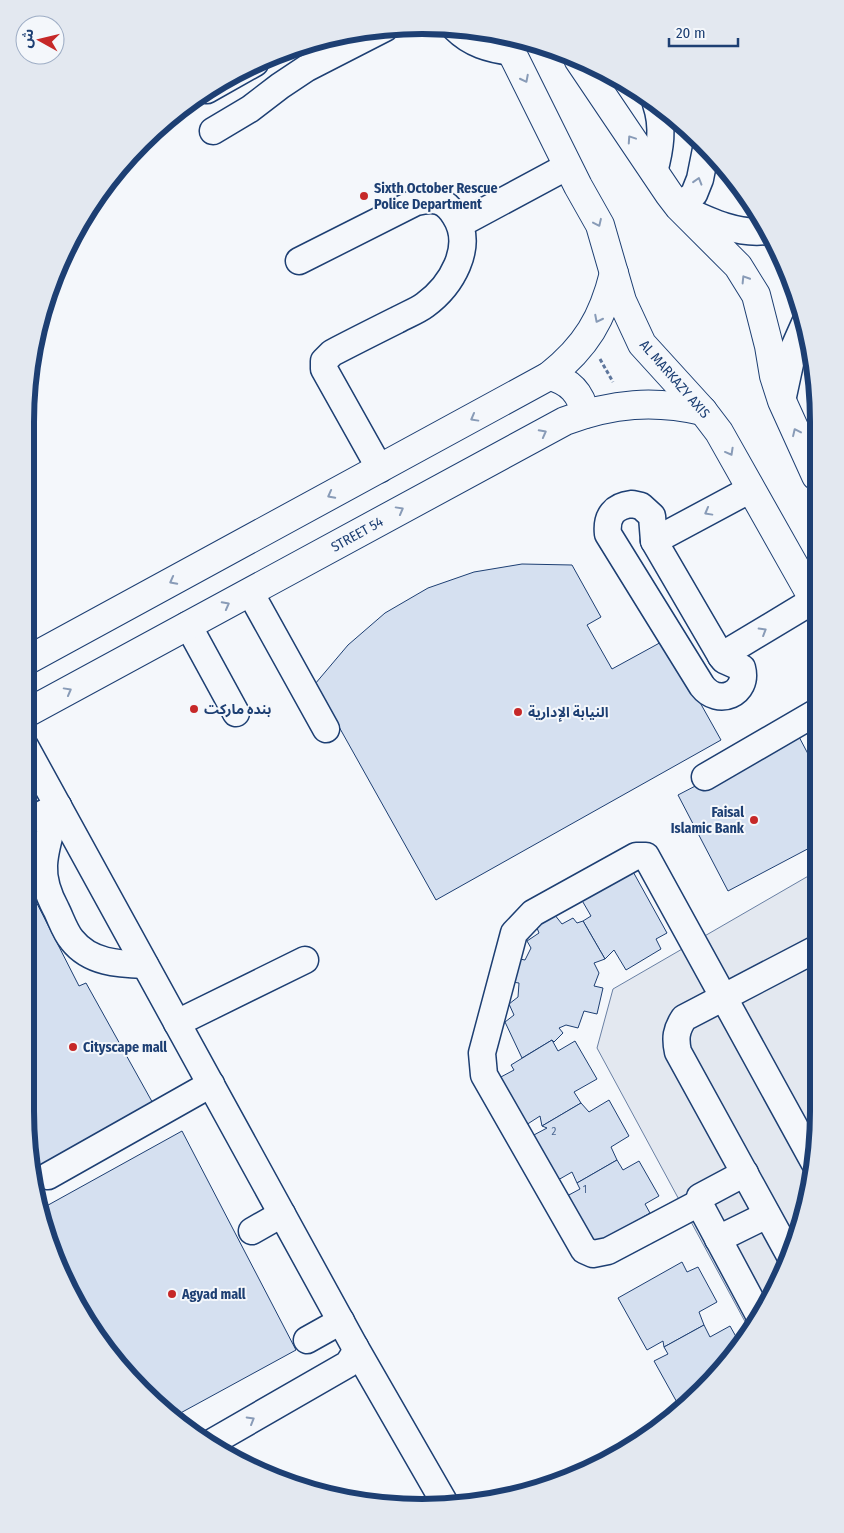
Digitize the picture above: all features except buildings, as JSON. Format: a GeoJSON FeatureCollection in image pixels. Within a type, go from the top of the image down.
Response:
{"type":"FeatureCollection","features":[{"type":"Feature","properties":{"kind":"main road","name":"AL MARKAZY AXIS"},"geometry":{"type":"LineString","coordinates":[[507,44],[582,194],[600,225],[622,301],[642,344],[719,432],[810,593]]}},
{"type":"Feature","properties":{"kind":"main road"},"geometry":{"type":"LineString","coordinates":[[585,70],[679,207],[738,266],[756,295],[769,346],[774,376],[782,401],[810,463]]}},
{"type":"Feature","properties":{"kind":"main road"},"geometry":{"type":"LineString","coordinates":[[34,657],[549,376],[564,364],[585,341],[601,316],[609,295],[614,273]]}},
{"type":"Feature","properties":{"kind":"main road"},"geometry":{"type":"LineString","coordinates":[[549,376],[567,382],[574,389],[583,405],[584,414]]}},
{"type":"Feature","properties":{"kind":"main road","name":"STREET 54"},"geometry":{"type":"LineString","coordinates":[[34,710],[547,430],[584,414],[622,406],[654,404],[679,406],[703,412]]}},
{"type":"Feature","properties":{"kind":"street"},"geometry":{"type":"LineString","coordinates":[[463,36],[473,43],[495,50],[507,44]]}},
{"type":"Feature","properties":{"kind":"street"},"geometry":{"type":"LineString","coordinates":[[213,131],[250,109],[307,68],[366,38]]}},
{"type":"Feature","properties":{"kind":"street"},"geometry":{"type":"LineString","coordinates":[[654,172],[661,142],[661,126],[658,114]]}},
{"type":"Feature","properties":{"kind":"street"},"geometry":{"type":"LineString","coordinates":[[705,156],[700,179],[694,194],[679,207],[714,224],[744,231],[760,231]]}},
{"type":"Feature","properties":{"kind":"street"},"geometry":{"type":"LineString","coordinates":[[460,224],[568,166]]}},
{"type":"Feature","properties":{"kind":"street"},"geometry":{"type":"LineString","coordinates":[[299,261],[416,202],[424,200],[441,202],[449,206],[460,224],[462,247],[460,259],[446,285],[424,306],[332,352],[324,361],[324,369],[380,469]]}},
{"type":"Feature","properties":{"kind":"street"},"geometry":{"type":"LineString","coordinates":[[782,401],[793,350],[800,334]]}},
{"type":"Feature","properties":{"kind":"street"},"geometry":{"type":"LineString","coordinates":[[654,541],[751,489]]}},
{"type":"Feature","properties":{"kind":"street"},"geometry":{"type":"LineString","coordinates":[[632,504],[641,506],[652,516],[654,541],[721,656],[724,660],[740,666],[743,671],[740,686],[729,696],[721,697],[707,692],[608,534],[609,516],[615,509],[623,505],[632,504]]}},
{"type":"Feature","properties":{"kind":"street"},"geometry":{"type":"LineString","coordinates":[[250,592],[326,729]]}},
{"type":"Feature","properties":{"kind":"street"},"geometry":{"type":"LineString","coordinates":[[721,656],[810,605]]}},
{"type":"Feature","properties":{"kind":"street"},"geometry":{"type":"LineString","coordinates":[[188,625],[236,713]]}},
{"type":"Feature","properties":{"kind":"street"},"geometry":{"type":"LineString","coordinates":[[705,777],[810,716]]}},
{"type":"Feature","properties":{"kind":"street"},"geometry":{"type":"LineString","coordinates":[[34,762],[355,1347],[442,1498]]}},
{"type":"Feature","properties":{"kind":"street"},"geometry":{"type":"LineString","coordinates":[[34,819],[58,806]]}},
{"type":"Feature","properties":{"kind":"street"},"geometry":{"type":"LineString","coordinates":[[58,806],[45,858],[45,883],[72,940],[99,960],[145,965]]}},
{"type":"Feature","properties":{"kind":"street"},"geometry":{"type":"LineString","coordinates":[[745,1173],[703,1195],[699,1203],[608,1251],[593,1254],[584,1250],[484,1075],[482,1053],[514,933],[533,913],[636,856],[646,856],[808,1151]]}},
{"type":"Feature","properties":{"kind":"street"},"geometry":{"type":"LineString","coordinates":[[786,1248],[678,1052],[676,1040],[678,1028],[684,1018],[810,952]]}},
{"type":"Feature","properties":{"kind":"street"},"geometry":{"type":"LineString","coordinates":[[177,1023],[305,960]]}},
{"type":"Feature","properties":{"kind":"street"},"geometry":{"type":"LineString","coordinates":[[48,1176],[211,1084]]}},
{"type":"Feature","properties":{"kind":"street"},"geometry":{"type":"LineString","coordinates":[[699,1203],[756,1309]]}},
{"type":"Feature","properties":{"kind":"street"},"geometry":{"type":"LineString","coordinates":[[252,1231],[282,1214]]}},
{"type":"Feature","properties":{"kind":"street"},"geometry":{"type":"LineString","coordinates":[[718,1239],[768,1215]]}},
{"type":"Feature","properties":{"kind":"street"},"geometry":{"type":"LineString","coordinates":[[307,1340],[341,1321]]}},
{"type":"Feature","properties":{"kind":"street"},"geometry":{"type":"LineString","coordinates":[[216,1440],[348,1364],[355,1353],[355,1347]]}},
{"type":"Feature","properties":{"kind":"path"},"geometry":{"type":"LineString","coordinates":[[585,341],[613,382],[622,406]]}},
{"type":"Feature","properties":{"kind":"shaded area"},"geometry":{"type":"Polygon","coordinates":[[[810,875],[810,1111],[807,1162],[803,1187],[790,1236],[770,1283],[747,1324],[597,1048],[613,989],[810,875]]]}},
{"type":"Feature","properties":{"kind":"place","name":"Sixth October Rescue Police Department"},"geometry":{"type":"Point","coordinates":[364,196]}},
{"type":"Feature","properties":{"kind":"place","name":"بنده ماركت"},"geometry":{"type":"Point","coordinates":[194,709]}},
{"type":"Feature","properties":{"kind":"place","name":"النيابة الإدارية"},"geometry":{"type":"Point","coordinates":[518,712]}},
{"type":"Feature","properties":{"kind":"place","name":"Faisal Islamic Bank"},"geometry":{"type":"Point","coordinates":[754,820]}},
{"type":"Feature","properties":{"kind":"place","name":"Cityscape mall"},"geometry":{"type":"Point","coordinates":[73,1047]}},
{"type":"Feature","properties":{"kind":"place","name":"Agyad mall"},"geometry":{"type":"Point","coordinates":[172,1294]}}]}
